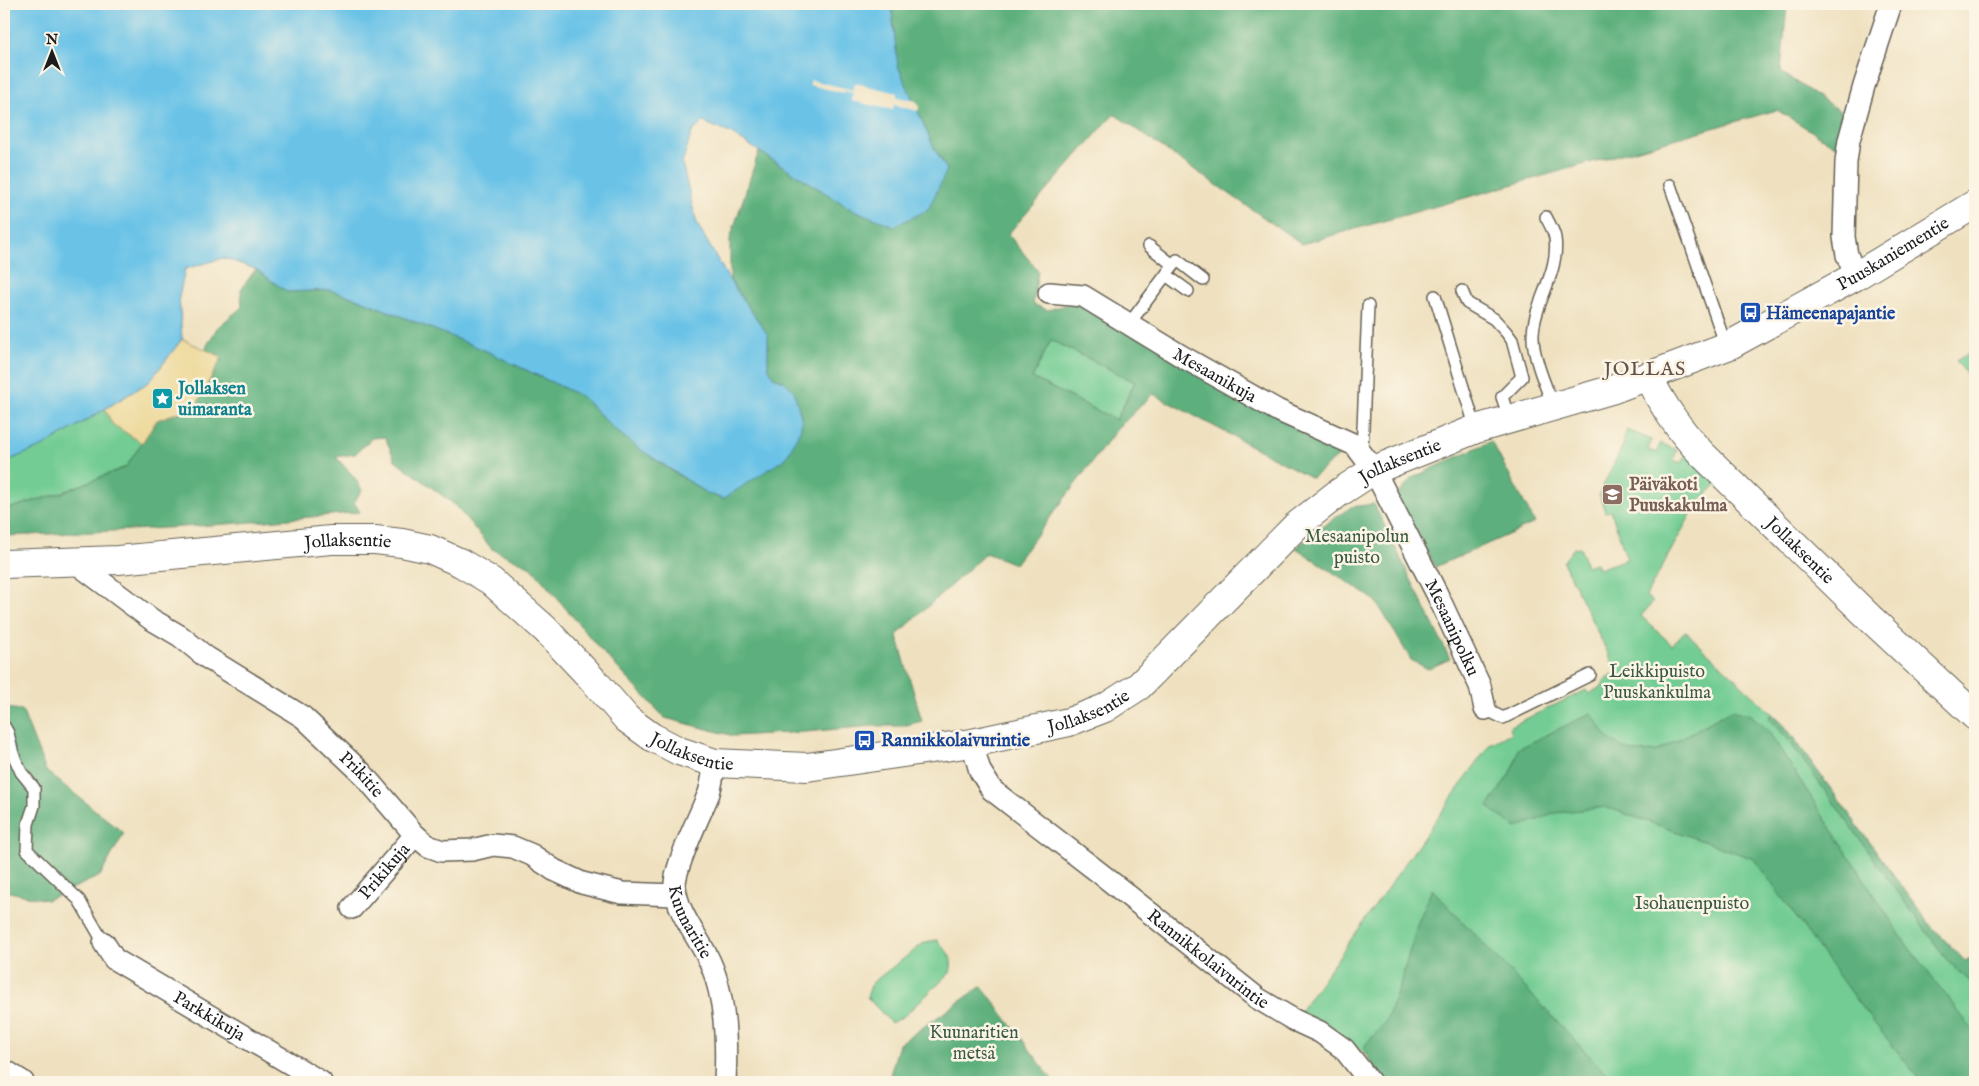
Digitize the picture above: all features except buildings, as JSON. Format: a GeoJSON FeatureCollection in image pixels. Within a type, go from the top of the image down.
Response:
{"type":"FeatureCollection","features":[{"type":"Feature","properties":{"kind":"main road","name":"Puuskaniementie"},"geometry":{"type":"LineString","coordinates":[[1648,377],[1726,346],[1856,276],[1975,204]]}},
{"type":"Feature","properties":{"kind":"main road","name":"Jollaksentie"},"geometry":{"type":"LineString","coordinates":[[4,564],[74,562],[331,540],[375,540],[430,549],[461,563],[491,581],[545,629],[627,719],[652,737],[679,752],[715,763],[807,767],[972,744],[1069,722],[1106,708],[1139,686],[1296,526],[1337,494],[1368,462],[1648,377],[1669,414],[1684,435],[1702,454],[1871,619],[1975,716]]}},
{"type":"Feature","properties":{"kind":"street"},"geometry":{"type":"LineString","coordinates":[[1856,276],[1847,255],[1844,237],[1846,162],[1864,86],[1891,4]]}},
{"type":"Feature","properties":{"kind":"street","name":"Mesaanikuja"},"geometry":{"type":"LineString","coordinates":[[1048,293],[1083,296],[1182,357],[1277,410],[1355,445],[1368,462]]}},
{"type":"Feature","properties":{"kind":"street","name":"Mesaanipolku"},"geometry":{"type":"LineString","coordinates":[[1368,462],[1480,686],[1485,709]]}},
{"type":"Feature","properties":{"kind":"street","name":"Prikitie"},"geometry":{"type":"LineString","coordinates":[[74,562],[151,619],[180,636],[206,657],[303,717],[361,772],[416,835],[428,846],[442,851],[472,850],[492,845],[513,847],[532,855],[554,870],[582,883],[622,893],[676,895]]}},
{"type":"Feature","properties":{"kind":"street","name":"Rannikkolaivurintie"},"geometry":{"type":"LineString","coordinates":[[972,744],[980,771],[992,790],[1257,998],[1294,1020],[1320,1032],[1344,1049],[1370,1082]]}},
{"type":"Feature","properties":{"kind":"street","name":"Kuunaritie"},"geometry":{"type":"LineString","coordinates":[[715,763],[710,790],[675,883],[676,895],[681,909],[710,962],[717,982],[721,999],[726,1059],[725,1082]]}},
{"type":"Feature","properties":{"kind":"street","name":"Prikikuja"},"geometry":{"type":"LineString","coordinates":[[352,908],[416,835]]}},
{"type":"Feature","properties":{"kind":"street","name":"Parkkikuja"},"geometry":{"type":"LineString","coordinates":[[104,943],[114,959],[321,1082]]}},
{"type":"Feature","properties":{"kind":"street"},"geometry":{"type":"LineString","coordinates":[[4,1070],[23,1082]]}},
{"type":"Feature","properties":{"kind":"lane"},"geometry":{"type":"LineString","coordinates":[[1670,185],[1726,346]]}},
{"type":"Feature","properties":{"kind":"lane"},"geometry":{"type":"LineString","coordinates":[[1546,217],[1555,237],[1554,264],[1532,335],[1538,365],[1553,405]]}},
{"type":"Feature","properties":{"kind":"lane"},"geometry":{"type":"LineString","coordinates":[[1149,246],[1173,265]]}},
{"type":"Feature","properties":{"kind":"lane"},"geometry":{"type":"LineString","coordinates":[[1129,324],[1177,260],[1203,280]]}},
{"type":"Feature","properties":{"kind":"lane"},"geometry":{"type":"LineString","coordinates":[[1166,275],[1188,291]]}},
{"type":"Feature","properties":{"kind":"lane"},"geometry":{"type":"LineString","coordinates":[[1462,291],[1466,303],[1494,319],[1512,340],[1522,377],[1502,397],[1509,418]]}},
{"type":"Feature","properties":{"kind":"lane"},"geometry":{"type":"LineString","coordinates":[[1435,296],[1476,429]]}},
{"type":"Feature","properties":{"kind":"lane"},"geometry":{"type":"LineString","coordinates":[[1368,306],[1368,462]]}},
{"type":"Feature","properties":{"kind":"lane"},"geometry":{"type":"LineString","coordinates":[[1485,709],[1504,718],[1590,675]]}},
{"type":"Feature","properties":{"kind":"lane"},"geometry":{"type":"LineString","coordinates":[[4,726],[18,766],[34,788],[34,806],[28,824],[27,850],[79,900],[104,943]]}},
{"type":"Feature","properties":{"kind":"green space"},"geometry":{"type":"Polygon","coordinates":[[[891,4],[1787,4],[1781,72],[1846,115],[1837,147],[1777,110],[1302,244],[1114,114],[1008,234],[1038,271],[1033,304],[1047,310],[1081,301],[1347,449],[1312,478],[1153,394],[1117,429],[1015,564],[986,553],[897,635],[922,721],[903,726],[872,726],[734,736],[665,718],[598,647],[531,567],[492,549],[455,505],[395,460],[385,437],[372,438],[355,454],[336,457],[355,478],[362,490],[354,502],[360,512],[182,527],[4,536],[4,510],[61,493],[126,467],[157,420],[196,406],[222,357],[205,349],[217,328],[242,307],[241,289],[256,269],[287,292],[330,290],[356,298],[482,349],[583,397],[614,429],[664,466],[707,493],[723,499],[743,484],[784,381],[773,377],[768,366],[768,335],[730,281],[730,239],[759,151],[853,210],[894,226],[947,170],[934,148],[898,66],[891,4]],[[1051,340],[1032,378],[1116,420],[1135,382],[1051,340]]]}},
{"type":"Feature","properties":{"kind":"green space"},"geometry":{"type":"Polygon","coordinates":[[[1051,340],[1135,382],[1116,420],[1032,378],[1051,340]]]}},
{"type":"Feature","properties":{"kind":"green space"},"geometry":{"type":"Polygon","coordinates":[[[1975,349],[1975,384],[1956,361],[1975,349]]]}},
{"type":"Feature","properties":{"kind":"green space"},"geometry":{"type":"Polygon","coordinates":[[[105,409],[112,424],[142,443],[126,467],[61,493],[4,510],[4,462],[44,446],[105,409]]]}},
{"type":"Feature","properties":{"kind":"green space","name":"Isohauenpuisto"},"geometry":{"type":"Polygon","coordinates":[[[1627,430],[1652,440],[1648,450],[1657,453],[1660,443],[1677,450],[1673,460],[1682,463],[1686,453],[1717,484],[1696,505],[1646,596],[1653,602],[1641,616],[1672,645],[1685,631],[1784,725],[1930,925],[1965,961],[1975,956],[1975,1082],[1384,1082],[1366,1054],[1334,1030],[1298,1014],[1490,744],[1511,733],[1509,727],[1586,690],[1589,694],[1602,686],[1604,681],[1617,672],[1563,562],[1574,548],[1580,547],[1586,566],[1596,563],[1598,569],[1627,559],[1611,511],[1605,512],[1599,494],[1624,443],[1622,441],[1627,430]]]}},
{"type":"Feature","properties":{"kind":"green space"},"geometry":{"type":"Polygon","coordinates":[[[1491,441],[1535,523],[1435,567],[1397,496],[1412,478],[1491,441]]]}},
{"type":"Feature","properties":{"kind":"green space","name":"Mesaanipolun puisto"},"geometry":{"type":"Polygon","coordinates":[[[1374,504],[1450,659],[1428,669],[1411,660],[1376,601],[1296,548],[1320,528],[1351,507],[1374,504]]]}},
{"type":"Feature","properties":{"kind":"green space"},"geometry":{"type":"Polygon","coordinates":[[[4,708],[22,710],[46,771],[124,833],[100,876],[47,900],[4,891],[4,708]]]}},
{"type":"Feature","properties":{"kind":"green space"},"geometry":{"type":"Polygon","coordinates":[[[1732,710],[1751,715],[1767,729],[1906,944],[1975,1033],[1975,1082],[1922,1082],[1862,1008],[1754,859],[1606,807],[1556,813],[1516,828],[1488,807],[1514,767],[1518,749],[1591,713],[1608,738],[1627,750],[1636,752],[1658,751],[1732,710]]]}},
{"type":"Feature","properties":{"kind":"green space"},"geometry":{"type":"Polygon","coordinates":[[[1771,714],[1784,725],[1930,925],[1965,961],[1975,956],[1975,986],[1946,959],[1787,738],[1769,718],[1771,714]]]}},
{"type":"Feature","properties":{"kind":"green space"},"geometry":{"type":"Polygon","coordinates":[[[1432,889],[1614,1082],[1384,1082],[1366,1054],[1365,1045],[1385,1023],[1399,988],[1418,922],[1432,889]]]}},
{"type":"Feature","properties":{"kind":"green space"},"geometry":{"type":"Polygon","coordinates":[[[937,940],[951,959],[950,973],[904,1016],[891,1023],[867,997],[872,983],[925,942],[937,940]]]}},
{"type":"Feature","properties":{"kind":"green space","name":"Kuunaritien metsä"},"geometry":{"type":"Polygon","coordinates":[[[982,986],[1054,1082],[888,1082],[899,1044],[982,986]]]}},
{"type":"Feature","properties":{"kind":"sand","name":"Jollaksen uimaranta"},"geometry":{"type":"Polygon","coordinates":[[[182,339],[222,357],[196,406],[157,420],[142,443],[112,424],[105,409],[149,382],[182,339]]]}},
{"type":"Feature","properties":{"kind":"water"},"geometry":{"type":"Polygon","coordinates":[[[4,4],[891,4],[898,66],[934,148],[947,170],[928,210],[894,226],[853,210],[730,133],[703,122],[692,132],[682,163],[697,224],[730,281],[768,335],[768,366],[773,377],[784,381],[794,391],[802,421],[800,431],[786,458],[723,499],[707,493],[641,450],[614,429],[583,397],[482,349],[356,298],[330,290],[287,292],[256,269],[223,258],[185,269],[179,297],[182,339],[149,382],[44,446],[4,462],[4,4]]]}},
{"type":"Feature","properties":{"kind":"pier"},"geometry":{"type":"Polygon","coordinates":[[[811,80],[853,90],[855,83],[897,93],[897,97],[916,101],[919,107],[918,111],[894,105],[893,110],[852,101],[853,93],[844,91],[844,93],[809,85],[811,80]]]}},
{"type":"Feature","properties":{"kind":"place","name":"Hämeenapajantie"},"geometry":{"type":"Point","coordinates":[1750,313]}},
{"type":"Feature","properties":{"kind":"place","name":"Jollaksen uimaranta"},"geometry":{"type":"Point","coordinates":[162,398]}},
{"type":"Feature","properties":{"kind":"place","name":"Päiväkoti Puuskakulma"},"geometry":{"type":"Point","coordinates":[1613,494]}},
{"type":"Feature","properties":{"kind":"place","name":"Rannikkolaivurintie"},"geometry":{"type":"Point","coordinates":[865,740]}},
{"type":"Feature","properties":{"kind":"district","name":"JOLLAS"},"geometry":{"type":"Point","coordinates":[1645,368]}},
{"type":"Feature","properties":{"kind":"park label","name":"Leikkipuisto Puuskankulma"},"geometry":{"type":"Point","coordinates":[1657,681]}}]}
